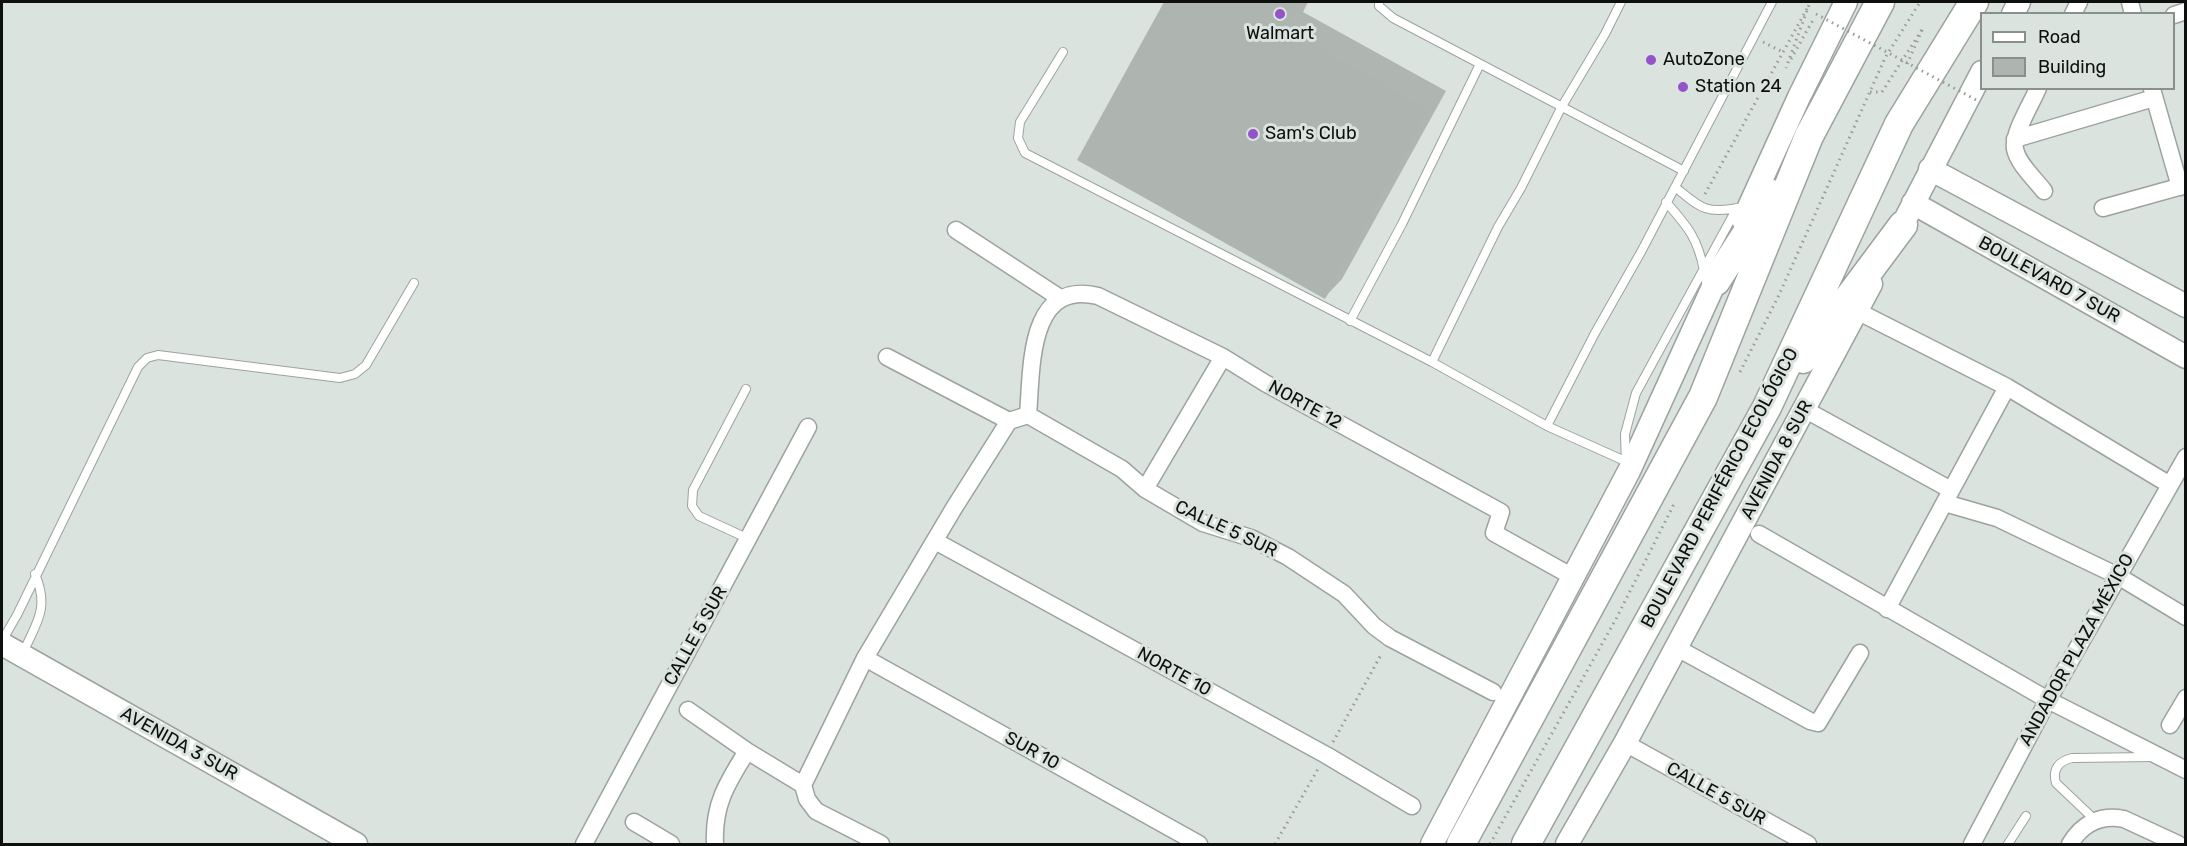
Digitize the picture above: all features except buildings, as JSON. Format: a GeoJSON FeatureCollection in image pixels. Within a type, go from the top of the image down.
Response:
{"type":"FeatureCollection","features":[{"type":"Feature","properties":{"kind":"highway"},"geometry":{"type":"LineString","coordinates":[[1461,844],[1704,397],[1809,136],[1880,2]]}},
{"type":"Feature","properties":{"kind":"highway","name":"BOULEVARD PERIFÉRICO ECOLÓGICO"},"geometry":{"type":"LineString","coordinates":[[1526,844],[1767,406],[1899,124],[1974,2]]}},
{"type":"Feature","properties":{"kind":"highway"},"geometry":{"type":"LineString","coordinates":[[1710,276],[1809,136]]}},
{"type":"Feature","properties":{"kind":"highway"},"geometry":{"type":"LineString","coordinates":[[1767,406],[1908,214]]}},
{"type":"Feature","properties":{"kind":"street"},"geometry":{"type":"LineString","coordinates":[[1432,844],[1573,576],[1627,466],[1710,276],[1846,2]]}},
{"type":"Feature","properties":{"kind":"street","name":"AVENIDA 8 SUR"},"geometry":{"type":"LineString","coordinates":[[1567,844],[1677,648],[1980,76]]}},
{"type":"Feature","properties":{"kind":"street"},"geometry":{"type":"LineString","coordinates":[[2037,90],[2015,139],[2015,150],[2044,191]]}},
{"type":"Feature","properties":{"kind":"street"},"geometry":{"type":"LineString","coordinates":[[2015,139],[2153,93],[2182,186],[2103,208]]}},
{"type":"Feature","properties":{"kind":"street"},"geometry":{"type":"LineString","coordinates":[[1930,169],[2186,306]]}},
{"type":"Feature","properties":{"kind":"street","name":"BOULEVARD 7 SUR"},"geometry":{"type":"LineString","coordinates":[[1908,214],[2186,357]]}},
{"type":"Feature","properties":{"kind":"street"},"geometry":{"type":"LineString","coordinates":[[881,844],[816,811],[807,800],[803,785],[866,658],[935,541],[1009,421],[1028,415],[1034,345],[1039,327],[1048,310],[1060,298],[956,230]]}},
{"type":"Feature","properties":{"kind":"street","name":"NORTE 12"},"geometry":{"type":"LineString","coordinates":[[1060,298],[1088,293],[1098,296],[1222,357],[1265,383],[1501,512],[1494,533],[1573,576]]}},
{"type":"Feature","properties":{"kind":"street"},"geometry":{"type":"LineString","coordinates":[[1857,311],[2007,387],[2170,485]]}},
{"type":"Feature","properties":{"kind":"street"},"geometry":{"type":"LineString","coordinates":[[887,357],[1009,421]]}},
{"type":"Feature","properties":{"kind":"street"},"geometry":{"type":"LineString","coordinates":[[1145,489],[1222,357]]}},
{"type":"Feature","properties":{"kind":"street"},"geometry":{"type":"LineString","coordinates":[[1887,609],[2007,387]]}},
{"type":"Feature","properties":{"kind":"street"},"geometry":{"type":"LineString","coordinates":[[1804,409],[1948,496],[2118,576],[2186,616]]}},
{"type":"Feature","properties":{"kind":"street","name":"CALLE 5 SUR"},"geometry":{"type":"LineString","coordinates":[[1028,415],[1122,469],[1145,489],[1203,523],[1251,538],[1288,557],[1344,594],[1374,626],[1390,638],[1493,692]]}},
{"type":"Feature","properties":{"kind":"street","name":"CALLE 5 SUR"},"geometry":{"type":"LineString","coordinates":[[584,844],[750,539],[808,427]]}},
{"type":"Feature","properties":{"kind":"street","name":"ANDADOR PLAZA MÉXICO"},"geometry":{"type":"LineString","coordinates":[[1972,844],[2048,700],[2186,457]]}},
{"type":"Feature","properties":{"kind":"street"},"geometry":{"type":"LineString","coordinates":[[1759,534],[2048,700],[2186,770]]}},
{"type":"Feature","properties":{"kind":"street","name":"NORTE 10"},"geometry":{"type":"LineString","coordinates":[[935,541],[1326,755],[1412,806]]}},
{"type":"Feature","properties":{"kind":"street","name":"AVENIDA 3 SUR"},"geometry":{"type":"LineString","coordinates":[[2,643],[21,656],[357,844]]}},
{"type":"Feature","properties":{"kind":"street"},"geometry":{"type":"LineString","coordinates":[[1677,648],[1810,722],[1818,723],[1860,653]]}},
{"type":"Feature","properties":{"kind":"street","name":"SUR 10"},"geometry":{"type":"LineString","coordinates":[[866,658],[1199,844]]}},
{"type":"Feature","properties":{"kind":"street"},"geometry":{"type":"LineString","coordinates":[[2170,724],[2186,698]]}},
{"type":"Feature","properties":{"kind":"street"},"geometry":{"type":"LineString","coordinates":[[688,710],[747,751],[803,785]]}},
{"type":"Feature","properties":{"kind":"street","name":"CALLE 5 SUR"},"geometry":{"type":"LineString","coordinates":[[1625,743],[1808,844]]}},
{"type":"Feature","properties":{"kind":"street"},"geometry":{"type":"LineString","coordinates":[[715,844],[716,811],[723,789],[747,751]]}},
{"type":"Feature","properties":{"kind":"street"},"geometry":{"type":"LineString","coordinates":[[2070,844],[2090,823],[2106,817],[2124,819],[2178,844]]}},
{"type":"Feature","properties":{"kind":"street"},"geometry":{"type":"LineString","coordinates":[[634,822],[670,844]]}},
{"type":"Feature","properties":{"kind":"lane"},"geometry":{"type":"LineString","coordinates":[[1379,2],[1379,6],[1393,18],[1684,171]]}},
{"type":"Feature","properties":{"kind":"lane"},"geometry":{"type":"LineString","coordinates":[[1432,362],[1498,227],[1521,188],[1561,108],[1605,34],[1621,2]]}},
{"type":"Feature","properties":{"kind":"lane"},"geometry":{"type":"LineString","coordinates":[[1547,426],[1772,2]]}},
{"type":"Feature","properties":{"kind":"lane"},"geometry":{"type":"LineString","coordinates":[[1063,52],[1020,122],[1018,138],[1025,153],[1432,362],[1547,426],[1627,466]]}},
{"type":"Feature","properties":{"kind":"lane"},"geometry":{"type":"LineString","coordinates":[[1350,321],[1402,224],[1480,64]]}},
{"type":"Feature","properties":{"kind":"lane"},"geometry":{"type":"LineString","coordinates":[[1710,276],[1738,208],[1799,97]]}},
{"type":"Feature","properties":{"kind":"lane"},"geometry":{"type":"LineString","coordinates":[[1675,187],[1699,206],[1715,212],[1738,208]]}},
{"type":"Feature","properties":{"kind":"lane"},"geometry":{"type":"LineString","coordinates":[[1666,202],[1687,227],[1700,249],[1710,276]]}},
{"type":"Feature","properties":{"kind":"lane"},"geometry":{"type":"LineString","coordinates":[[2,643],[138,367],[147,357],[158,355],[340,378],[355,374],[366,365],[414,283]]}},
{"type":"Feature","properties":{"kind":"lane"},"geometry":{"type":"LineString","coordinates":[[746,389],[693,490],[692,506],[699,516],[750,539]]}},
{"type":"Feature","properties":{"kind":"lane"},"geometry":{"type":"LineString","coordinates":[[21,656],[41,613],[42,589],[35,574]]}},
{"type":"Feature","properties":{"kind":"lane"},"geometry":{"type":"LineString","coordinates":[[2090,823],[2056,783],[2054,775],[2057,765],[2072,758],[2159,757]]}},
{"type":"Feature","properties":{"kind":"lane"},"geometry":{"type":"LineString","coordinates":[[2008,844],[2026,816]]}},
{"type":"Feature","properties":{"kind":"path"},"geometry":{"type":"LineString","coordinates":[[1699,206],[1809,5],[1786,68],[1816,14],[1980,102]]}},
{"type":"Feature","properties":{"kind":"path"},"geometry":{"type":"LineString","coordinates":[[1870,92],[1882,92],[1923,28],[1905,68]]}},
{"type":"Feature","properties":{"kind":"path"},"geometry":{"type":"LineString","coordinates":[[1753,36],[1783,52]]}},
{"type":"Feature","properties":{"kind":"place","name":"Walmart"},"geometry":{"type":"Point","coordinates":[1280,14]}},
{"type":"Feature","properties":{"kind":"place","name":"AutoZone"},"geometry":{"type":"Point","coordinates":[1651,60]}},
{"type":"Feature","properties":{"kind":"place","name":"Station 24"},"geometry":{"type":"Point","coordinates":[1683,87]}},
{"type":"Feature","properties":{"kind":"place","name":"Sam's Club"},"geometry":{"type":"Point","coordinates":[1253,134]}}]}
